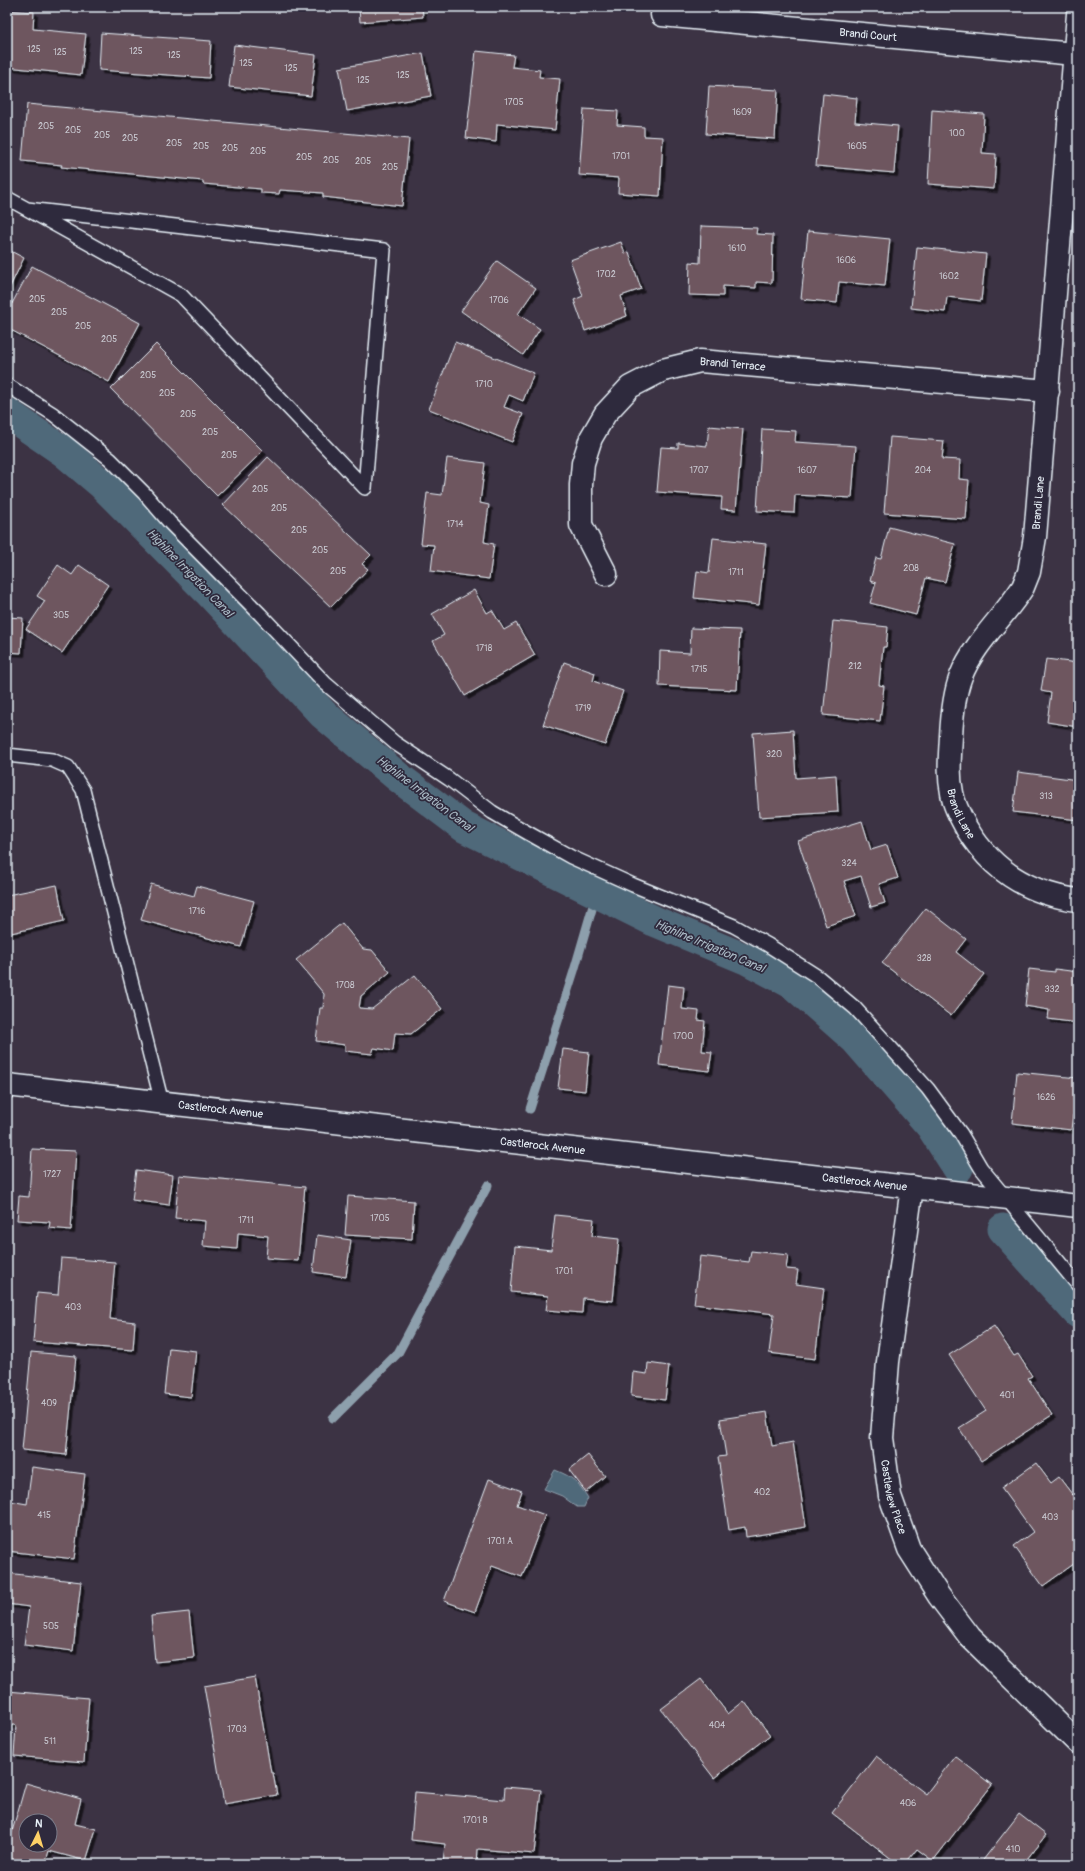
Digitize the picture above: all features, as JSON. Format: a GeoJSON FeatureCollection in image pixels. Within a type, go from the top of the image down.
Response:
{"type":"FeatureCollection","features":[{"type":"Feature","properties":{"kind":"street","name":"Brandi Lane"},"geometry":{"type":"LineString","coordinates":[[1078,14],[1035,537],[1029,572],[1023,587],[967,662],[960,678],[952,729],[949,771],[952,795],[960,817],[973,839],[988,857],[1006,874],[1033,889],[1058,897],[1078,900]]}},
{"type":"Feature","properties":{"kind":"street","name":"Brandi Court"},"geometry":{"type":"LineString","coordinates":[[662,15],[1074,54]]}},
{"type":"Feature","properties":{"kind":"street","name":"Brandi Terrace"},"geometry":{"type":"LineString","coordinates":[[606,574],[581,525],[581,486],[583,463],[591,438],[605,414],[630,387],[662,370],[700,361],[1048,391]]}},
{"type":"Feature","properties":{"kind":"street","name":"Castlerock Avenue"},"geometry":{"type":"LineString","coordinates":[[7,1085],[1078,1206]]}},
{"type":"Feature","properties":{"kind":"street","name":"Castleview Place"},"geometry":{"type":"LineString","coordinates":[[912,1187],[888,1362],[882,1438],[890,1496],[910,1549],[939,1596],[970,1637],[1078,1744]]}},
{"type":"Feature","properties":{"kind":"lane"},"geometry":{"type":"LineString","coordinates":[[7,198],[181,295],[365,488],[384,250],[27,209]]}},
{"type":"Feature","properties":{"kind":"lane"},"geometry":{"type":"LineString","coordinates":[[7,385],[53,414],[110,459],[325,683],[395,743],[449,779],[492,812],[534,837],[585,863],[734,926],[768,945],[818,977],[855,1008],[928,1089],[961,1134],[981,1168],[1078,1285]]}},
{"type":"Feature","properties":{"kind":"lane"},"geometry":{"type":"LineString","coordinates":[[7,755],[52,760],[68,767],[83,790],[162,1103]]}},
{"type":"Feature","properties":{"kind":"water"},"geometry":{"type":"Polygon","coordinates":[[[555,1470],[571,1478],[581,1488],[588,1498],[584,1507],[577,1507],[562,1496],[544,1489],[555,1470]]]}},
{"type":"Feature","properties":{"kind":"building"},"geometry":{"type":"Polygon","coordinates":[[[359,7],[422,7],[423,17],[360,22],[359,7]]]}},
{"type":"Feature","properties":{"kind":"building"},"geometry":{"type":"Polygon","coordinates":[[[7,10],[34,12],[33,29],[86,34],[81,75],[7,67],[7,10]]]}},
{"type":"Feature","properties":{"kind":"building"},"geometry":{"type":"Polygon","coordinates":[[[101,33],[211,41],[209,78],[99,70],[101,33]]]}},
{"type":"Feature","properties":{"kind":"building"},"geometry":{"type":"Polygon","coordinates":[[[234,45],[316,55],[311,96],[229,87],[234,45]]]}},
{"type":"Feature","properties":{"kind":"building"},"geometry":{"type":"Polygon","coordinates":[[[476,51],[514,55],[512,67],[540,70],[539,77],[560,79],[555,130],[497,124],[496,142],[466,138],[476,51]]]}},
{"type":"Feature","properties":{"kind":"building"},"geometry":{"type":"Polygon","coordinates":[[[423,53],[431,96],[347,111],[339,68],[423,53]]]}},
{"type":"Feature","properties":{"kind":"building"},"geometry":{"type":"Polygon","coordinates":[[[709,86],[778,90],[775,139],[706,134],[709,86]]]}},
{"type":"Feature","properties":{"kind":"building"},"geometry":{"type":"Polygon","coordinates":[[[823,94],[857,98],[855,122],[898,126],[894,173],[816,166],[823,94]]]}},
{"type":"Feature","properties":{"kind":"building"},"geometry":{"type":"Polygon","coordinates":[[[27,104],[409,139],[402,206],[323,197],[323,193],[280,190],[279,194],[261,193],[261,189],[203,184],[203,181],[61,167],[62,165],[22,161],[27,104]]]}},
{"type":"Feature","properties":{"kind":"building"},"geometry":{"type":"Polygon","coordinates":[[[584,109],[618,111],[617,125],[644,127],[644,136],[663,137],[660,196],[618,193],[619,178],[579,175],[584,109]]]}},
{"type":"Feature","properties":{"kind":"building"},"geometry":{"type":"Polygon","coordinates":[[[932,110],[984,114],[982,153],[996,154],[994,189],[928,184],[932,110]]]}},
{"type":"Feature","properties":{"kind":"building"},"geometry":{"type":"Polygon","coordinates":[[[701,226],[757,228],[756,234],[773,235],[772,283],[756,282],[756,288],[723,286],[723,296],[689,295],[690,262],[700,263],[701,226]]]}},
{"type":"Feature","properties":{"kind":"building"},"geometry":{"type":"Polygon","coordinates":[[[808,231],[890,239],[885,286],[839,282],[837,303],[801,299],[808,231]]]}},
{"type":"Feature","properties":{"kind":"building"},"geometry":{"type":"Polygon","coordinates":[[[621,242],[625,253],[629,252],[641,289],[621,296],[627,316],[585,331],[574,300],[583,296],[570,260],[621,242]]]}},
{"type":"Feature","properties":{"kind":"building"},"geometry":{"type":"Polygon","coordinates":[[[917,247],[986,254],[981,301],[947,297],[945,312],[911,308],[917,247]]]}},
{"type":"Feature","properties":{"kind":"building"},"geometry":{"type":"Polygon","coordinates":[[[7,249],[24,258],[7,293],[7,249]]]}},
{"type":"Feature","properties":{"kind":"building"},"geometry":{"type":"Polygon","coordinates":[[[497,261],[536,288],[518,314],[540,329],[523,355],[461,311],[497,261]]]}},
{"type":"Feature","properties":{"kind":"building"},"geometry":{"type":"Polygon","coordinates":[[[32,266],[140,323],[109,382],[7,328],[7,313],[32,266]]]}},
{"type":"Feature","properties":{"kind":"building"},"geometry":{"type":"Polygon","coordinates":[[[455,342],[534,373],[523,401],[509,395],[504,407],[523,414],[512,442],[429,409],[455,342]]]}},
{"type":"Feature","properties":{"kind":"building"},"geometry":{"type":"Polygon","coordinates":[[[156,344],[263,451],[217,496],[111,389],[156,344]]]}},
{"type":"Feature","properties":{"kind":"building"},"geometry":{"type":"Polygon","coordinates":[[[709,426],[743,429],[736,510],[721,509],[722,497],[657,492],[661,447],[678,448],[678,443],[707,446],[709,426]]]}},
{"type":"Feature","properties":{"kind":"building"},"geometry":{"type":"Polygon","coordinates":[[[762,429],[796,431],[795,442],[856,446],[852,498],[795,495],[794,513],[757,511],[762,429]]]}},
{"type":"Feature","properties":{"kind":"building"},"geometry":{"type":"Polygon","coordinates":[[[890,437],[944,441],[942,459],[960,460],[959,479],[969,480],[966,519],[884,513],[890,437]]]}},
{"type":"Feature","properties":{"kind":"building"},"geometry":{"type":"Polygon","coordinates":[[[268,457],[371,555],[362,564],[368,569],[331,607],[223,505],[268,457]]]}},
{"type":"Feature","properties":{"kind":"building"},"geometry":{"type":"Polygon","coordinates":[[[447,458],[485,463],[480,503],[489,505],[484,542],[494,544],[489,579],[431,571],[434,545],[421,544],[427,493],[442,495],[447,458]]]}},
{"type":"Feature","properties":{"kind":"building"},"geometry":{"type":"Polygon","coordinates":[[[889,527],[955,544],[945,582],[926,578],[916,615],[870,603],[876,583],[870,581],[876,558],[881,559],[889,527]]]}},
{"type":"Feature","properties":{"kind":"building"},"geometry":{"type":"Polygon","coordinates":[[[713,538],[766,544],[759,605],[694,598],[697,571],[709,573],[713,538]]]}},
{"type":"Feature","properties":{"kind":"building"},"geometry":{"type":"Polygon","coordinates":[[[58,565],[72,575],[79,565],[108,585],[62,653],[26,629],[45,601],[37,596],[58,565]]]}},
{"type":"Feature","properties":{"kind":"building"},"geometry":{"type":"Polygon","coordinates":[[[474,590],[487,613],[492,610],[504,630],[516,623],[535,655],[465,696],[433,641],[444,635],[432,614],[474,590]]]}},
{"type":"Feature","properties":{"kind":"building"},"geometry":{"type":"Polygon","coordinates":[[[7,617],[23,618],[21,653],[7,652],[7,617]]]}},
{"type":"Feature","properties":{"kind":"building"},"geometry":{"type":"Polygon","coordinates":[[[833,621],[888,627],[886,647],[883,647],[879,685],[884,686],[880,721],[823,715],[833,621]]]}},
{"type":"Feature","properties":{"kind":"building"},"geometry":{"type":"Polygon","coordinates":[[[691,628],[740,630],[737,690],[659,686],[660,651],[690,653],[691,628]]]}},
{"type":"Feature","properties":{"kind":"building"},"geometry":{"type":"Polygon","coordinates":[[[1046,659],[1078,663],[1078,727],[1047,722],[1051,693],[1041,691],[1046,659]]]}},
{"type":"Feature","properties":{"kind":"building"},"geometry":{"type":"Polygon","coordinates":[[[564,662],[595,673],[593,681],[623,691],[605,745],[543,725],[564,662]]]}},
{"type":"Feature","properties":{"kind":"building"},"geometry":{"type":"Polygon","coordinates":[[[793,730],[796,778],[836,775],[838,812],[759,817],[753,733],[793,730]]]}},
{"type":"Feature","properties":{"kind":"building"},"geometry":{"type":"Polygon","coordinates":[[[1018,772],[1078,780],[1078,820],[1013,812],[1018,772]]]}},
{"type":"Feature","properties":{"kind":"building"},"geometry":{"type":"Polygon","coordinates":[[[862,821],[871,850],[887,845],[898,878],[879,884],[885,903],[871,907],[861,876],[844,881],[856,916],[826,926],[798,841],[862,821]]]}},
{"type":"Feature","properties":{"kind":"building"},"geometry":{"type":"Polygon","coordinates":[[[151,884],[194,896],[197,886],[254,901],[241,947],[141,920],[151,884]]]}},
{"type":"Feature","properties":{"kind":"building"},"geometry":{"type":"Polygon","coordinates":[[[57,885],[64,921],[7,934],[7,895],[57,885]]]}},
{"type":"Feature","properties":{"kind":"building"},"geometry":{"type":"Polygon","coordinates":[[[926,908],[966,939],[956,952],[984,974],[951,1016],[882,963],[926,908]]]}},
{"type":"Feature","properties":{"kind":"building"},"geometry":{"type":"Polygon","coordinates":[[[342,923],[363,949],[372,950],[390,972],[361,996],[359,1008],[372,1009],[415,975],[442,1009],[411,1034],[395,1033],[393,1051],[374,1048],[372,1054],[345,1051],[345,1045],[316,1041],[320,1008],[323,1008],[324,994],[296,960],[342,923]]]}},
{"type":"Feature","properties":{"kind":"building"},"geometry":{"type":"Polygon","coordinates":[[[1029,969],[1055,972],[1055,969],[1078,972],[1078,1023],[1048,1019],[1049,1010],[1025,1006],[1029,969]]]}},
{"type":"Feature","properties":{"kind":"building"},"geometry":{"type":"Polygon","coordinates":[[[668,985],[684,987],[682,1009],[699,1011],[698,1020],[705,1021],[702,1051],[712,1052],[709,1071],[659,1065],[668,985]]]}},
{"type":"Feature","properties":{"kind":"building"},"geometry":{"type":"Polygon","coordinates":[[[563,1049],[589,1052],[585,1091],[558,1088],[563,1049]]]}},
{"type":"Feature","properties":{"kind":"building"},"geometry":{"type":"Polygon","coordinates":[[[1017,1072],[1078,1078],[1078,1116],[1073,1115],[1071,1130],[1012,1123],[1017,1072]]]}},
{"type":"Feature","properties":{"kind":"building"},"geometry":{"type":"Polygon","coordinates":[[[32,1149],[76,1151],[71,1230],[49,1228],[50,1222],[17,1220],[19,1196],[29,1197],[32,1149]]]}},
{"type":"Feature","properties":{"kind":"building"},"geometry":{"type":"Polygon","coordinates":[[[136,1170],[173,1175],[169,1205],[132,1200],[136,1170]]]}},
{"type":"Feature","properties":{"kind":"building"},"geometry":{"type":"Polygon","coordinates":[[[179,1175],[305,1187],[298,1261],[266,1258],[268,1236],[238,1233],[237,1249],[203,1246],[205,1221],[175,1218],[179,1175]]]}},
{"type":"Feature","properties":{"kind":"building"},"geometry":{"type":"Polygon","coordinates":[[[348,1196],[414,1201],[412,1239],[345,1235],[348,1196]]]}},
{"type":"Feature","properties":{"kind":"building"},"geometry":{"type":"Polygon","coordinates":[[[555,1215],[594,1219],[592,1236],[619,1239],[613,1301],[583,1298],[582,1313],[546,1310],[548,1296],[511,1292],[515,1246],[551,1250],[555,1215]]]}},
{"type":"Feature","properties":{"kind":"building"},"geometry":{"type":"Polygon","coordinates":[[[317,1235],[351,1240],[346,1277],[313,1272],[317,1235]]]}},
{"type":"Feature","properties":{"kind":"building"},"geometry":{"type":"Polygon","coordinates":[[[751,1251],[788,1255],[786,1269],[798,1270],[796,1284],[824,1288],[815,1359],[769,1353],[774,1314],[694,1304],[700,1256],[749,1262],[751,1251]]]}},
{"type":"Feature","properties":{"kind":"building"},"geometry":{"type":"Polygon","coordinates":[[[61,1258],[115,1262],[110,1319],[135,1322],[133,1350],[33,1342],[37,1293],[58,1295],[61,1258]]]}},
{"type":"Feature","properties":{"kind":"building"},"geometry":{"type":"Polygon","coordinates":[[[994,1326],[1014,1356],[1018,1354],[1032,1376],[1028,1378],[1052,1415],[981,1461],[959,1428],[986,1411],[949,1355],[994,1326]]]}},
{"type":"Feature","properties":{"kind":"building"},"geometry":{"type":"Polygon","coordinates":[[[169,1348],[196,1351],[191,1397],[164,1394],[169,1348]]]}},
{"type":"Feature","properties":{"kind":"building"},"geometry":{"type":"Polygon","coordinates":[[[31,1352],[76,1356],[66,1455],[22,1450],[31,1352]]]}},
{"type":"Feature","properties":{"kind":"building"},"geometry":{"type":"Polygon","coordinates":[[[648,1363],[669,1366],[665,1400],[631,1396],[633,1372],[647,1374],[648,1363]]]}},
{"type":"Feature","properties":{"kind":"building"},"geometry":{"type":"Polygon","coordinates":[[[767,1412],[772,1446],[793,1442],[806,1527],[746,1537],[745,1527],[729,1530],[718,1457],[726,1456],[720,1419],[767,1412]]]}},
{"type":"Feature","properties":{"kind":"building"},"geometry":{"type":"Polygon","coordinates":[[[588,1455],[605,1476],[586,1492],[569,1470],[588,1455]]]}},
{"type":"Feature","properties":{"kind":"building"},"geometry":{"type":"Polygon","coordinates":[[[1036,1463],[1051,1483],[1059,1477],[1078,1502],[1078,1561],[1043,1586],[1014,1546],[1033,1532],[1001,1488],[1036,1463]]]}},
{"type":"Feature","properties":{"kind":"building"},"geometry":{"type":"Polygon","coordinates":[[[32,1467],[85,1474],[74,1559],[7,1551],[7,1526],[10,1501],[27,1504],[32,1467]]]}},
{"type":"Feature","properties":{"kind":"building"},"geometry":{"type":"Polygon","coordinates":[[[489,1479],[522,1491],[517,1505],[545,1515],[522,1577],[492,1566],[475,1612],[444,1601],[489,1479]]]}},
{"type":"Feature","properties":{"kind":"building"},"geometry":{"type":"Polygon","coordinates":[[[7,1573],[81,1582],[73,1651],[24,1645],[29,1607],[7,1604],[7,1573]]]}},
{"type":"Feature","properties":{"kind":"building"},"geometry":{"type":"Polygon","coordinates":[[[189,1612],[194,1658],[155,1662],[151,1616],[189,1612]]]}},
{"type":"Feature","properties":{"kind":"building"},"geometry":{"type":"Polygon","coordinates":[[[255,1677],[271,1773],[273,1773],[277,1795],[224,1804],[204,1686],[255,1677]]]}},
{"type":"Feature","properties":{"kind":"building"},"geometry":{"type":"Polygon","coordinates":[[[701,1679],[728,1714],[744,1701],[770,1735],[714,1778],[661,1709],[701,1679]]]}},
{"type":"Feature","properties":{"kind":"building"},"geometry":{"type":"Polygon","coordinates":[[[7,1691],[89,1698],[84,1762],[14,1756],[16,1725],[7,1725],[7,1691]]]}},
{"type":"Feature","properties":{"kind":"building"},"geometry":{"type":"Polygon","coordinates":[[[876,1756],[926,1794],[955,1756],[992,1785],[933,1861],[917,1849],[905,1864],[898,1864],[832,1813],[876,1756]]]}},
{"type":"Feature","properties":{"kind":"building"},"geometry":{"type":"Polygon","coordinates":[[[26,1783],[81,1799],[75,1824],[96,1829],[86,1861],[56,1853],[58,1853],[58,1813],[18,1813],[18,1853],[48,1853],[45,1864],[7,1863],[7,1849],[26,1783]]]}},
{"type":"Feature","properties":{"kind":"building"},"geometry":{"type":"Polygon","coordinates":[[[505,1787],[541,1790],[534,1854],[478,1849],[477,1864],[443,1864],[445,1844],[411,1840],[415,1792],[504,1800],[505,1787]]]}},
{"type":"Feature","properties":{"kind":"building"},"geometry":{"type":"Polygon","coordinates":[[[1019,1814],[1046,1835],[1023,1864],[980,1864],[1019,1814]]]}},
{"type":"Feature","properties":{"kind":"waterway","name":"Highline Irrigation Canal"},"geometry":{"type":"LineString","coordinates":[[7,413],[64,452],[103,485],[208,591],[323,714],[398,777],[464,827],[654,921],[748,960],[793,984],[856,1040],[931,1126],[958,1168]]}},
{"type":"Feature","properties":{"kind":"waterway"},"geometry":{"type":"LineString","coordinates":[[530,1109],[574,971],[597,892]]}},
{"type":"Feature","properties":{"kind":"waterway"},"geometry":{"type":"LineString","coordinates":[[333,1418],[398,1353],[488,1185]]}},
{"type":"Feature","properties":{"kind":"waterway","name":"Highline Irrigation Canal"},"geometry":{"type":"LineString","coordinates":[[1003,1229],[1078,1313]]}}]}
